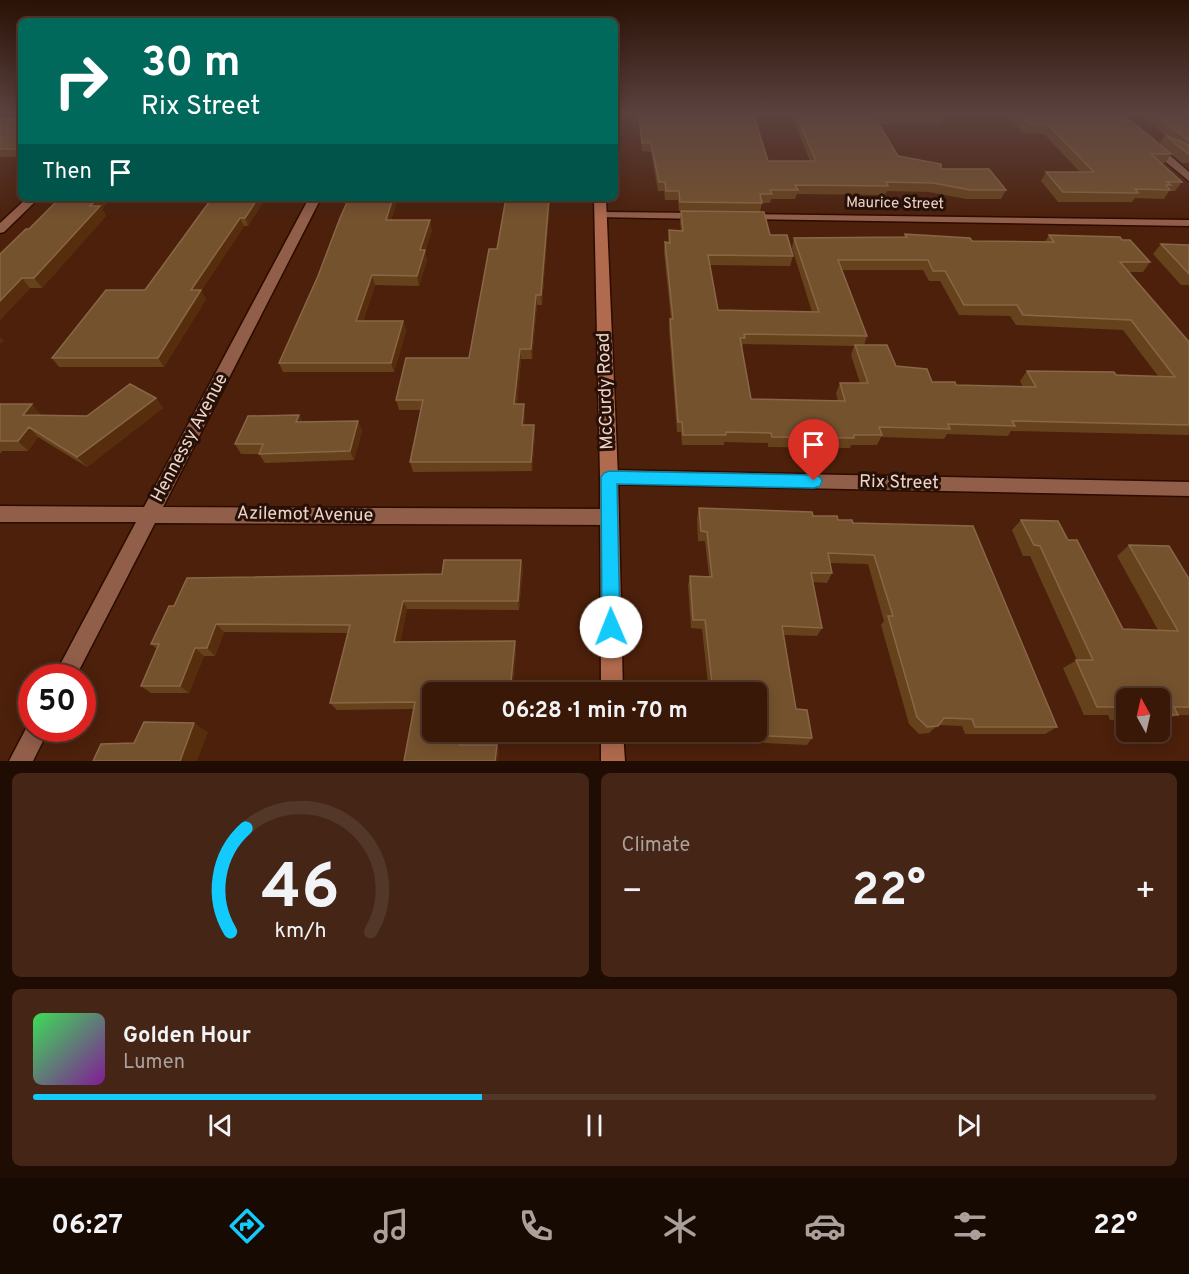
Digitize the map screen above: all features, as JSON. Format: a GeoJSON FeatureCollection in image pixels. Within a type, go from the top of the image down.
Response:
{"type":"FeatureCollection","features":[{"type":"Feature","properties":{"kind":"main road","name":"McCurdy Road"},"geometry":{"type":"LineString","coordinates":[[601,206],[610,518],[612,682]]}},
{"type":"Feature","properties":{"kind":"main road"},"geometry":{"type":"LineString","coordinates":[[612,742],[613,761]]}},
{"type":"Feature","properties":{"kind":"street"},"geometry":{"type":"LineString","coordinates":[[1155,149],[1189,178]]}},
{"type":"Feature","properties":{"kind":"street"},"geometry":{"type":"LineString","coordinates":[[0,229],[30,201]]}},
{"type":"Feature","properties":{"kind":"street","name":"Hennessy Avenue"},"geometry":{"type":"LineString","coordinates":[[71,664],[313,201]]}},
{"type":"Feature","properties":{"kind":"street"},"geometry":{"type":"LineString","coordinates":[[601,206],[714,216]]}},
{"type":"Feature","properties":{"kind":"street","name":"Maurice Street"},"geometry":{"type":"LineString","coordinates":[[738,217],[1189,223]]}},
{"type":"Feature","properties":{"kind":"street","name":"Rix Street"},"geometry":{"type":"LineString","coordinates":[[609,477],[1189,489]]}},
{"type":"Feature","properties":{"kind":"street","name":"Azilemot Avenue"},"geometry":{"type":"LineString","coordinates":[[0,514],[150,513],[610,518]]}},
{"type":"Feature","properties":{"kind":"street"},"geometry":{"type":"LineString","coordinates":[[21,761],[31,742]]}},
{"type":"Feature","properties":{"kind":"building"},"geometry":{"type":"Polygon","coordinates":[[[652,149],[764,149],[768,161],[816,161],[811,149],[894,149],[898,156],[941,164],[941,169],[989,169],[1006,190],[970,190],[933,183],[886,182],[888,186],[795,185],[798,190],[770,190],[772,194],[760,194],[762,203],[680,202],[679,191],[666,191],[665,182],[659,182],[652,149]]]}},
{"type":"Feature","properties":{"kind":"building"},"geometry":{"type":"Polygon","coordinates":[[[1071,149],[1164,149],[1171,154],[1151,154],[1182,182],[1167,182],[1171,185],[1166,185],[1170,190],[1135,189],[1138,193],[1063,192],[1046,172],[1094,172],[1071,149]]]}},
{"type":"Feature","properties":{"kind":"building"},"geometry":{"type":"Polygon","coordinates":[[[1181,149],[1189,149],[1188,154],[1181,149]]]}},
{"type":"Feature","properties":{"kind":"building"},"geometry":{"type":"Polygon","coordinates":[[[57,201],[95,201],[90,206],[100,206],[34,278],[22,278],[0,301],[0,254],[26,229],[29,229],[57,201]]]}},
{"type":"Feature","properties":{"kind":"building"},"geometry":{"type":"Polygon","coordinates":[[[210,201],[256,201],[245,218],[240,218],[191,290],[201,290],[158,358],[52,358],[106,290],[145,290],[210,201]]]}},
{"type":"Feature","properties":{"kind":"building"},"geometry":{"type":"Polygon","coordinates":[[[348,201],[392,201],[386,220],[430,220],[420,250],[425,250],[417,276],[372,275],[356,321],[403,321],[391,363],[279,363],[318,276],[348,201]]]}},
{"type":"Feature","properties":{"kind":"building"},"geometry":{"type":"Polygon","coordinates":[[[505,201],[549,201],[541,295],[536,295],[531,349],[520,349],[514,404],[524,404],[522,425],[534,425],[531,462],[410,462],[423,400],[396,400],[406,358],[469,358],[489,249],[497,249],[505,201]]]}},
{"type":"Feature","properties":{"kind":"building"},"geometry":{"type":"Polygon","coordinates":[[[681,211],[764,212],[770,235],[787,235],[793,256],[708,255],[718,310],[819,312],[794,238],[907,237],[905,234],[970,238],[972,241],[1054,242],[1049,235],[1120,237],[1122,240],[1130,240],[1150,262],[1120,262],[1189,342],[1189,425],[1012,421],[1015,426],[948,424],[950,429],[879,427],[882,435],[854,435],[854,438],[772,437],[771,433],[726,432],[726,435],[683,435],[682,422],[678,422],[670,319],[673,319],[665,242],[670,243],[669,230],[683,231],[681,211]],[[838,260],[867,336],[744,334],[745,338],[740,338],[751,399],[845,401],[840,383],[868,383],[855,345],[887,345],[896,366],[927,369],[932,382],[955,382],[956,385],[1036,387],[1027,371],[1114,372],[1116,375],[1175,377],[1131,320],[1023,315],[1017,305],[964,305],[945,271],[933,271],[928,260],[838,260]]]}},
{"type":"Feature","properties":{"kind":"building"},"geometry":{"type":"Polygon","coordinates":[[[1161,244],[1189,245],[1189,274],[1161,244]]]}},
{"type":"Feature","properties":{"kind":"building"},"geometry":{"type":"Polygon","coordinates":[[[130,384],[156,398],[77,457],[29,427],[18,441],[0,441],[0,404],[32,404],[23,415],[87,416],[130,384]]]}},
{"type":"Feature","properties":{"kind":"building"},"geometry":{"type":"Polygon","coordinates":[[[299,415],[296,422],[358,421],[350,451],[259,454],[263,444],[235,444],[248,416],[299,415]]]}},
{"type":"Feature","properties":{"kind":"building"},"geometry":{"type":"Polygon","coordinates":[[[699,508],[812,512],[813,516],[837,516],[838,520],[852,520],[853,523],[973,526],[1057,727],[975,727],[972,719],[944,718],[938,726],[927,727],[917,717],[888,616],[893,616],[874,555],[828,553],[832,573],[811,573],[822,628],[782,626],[796,709],[807,710],[812,738],[768,736],[767,682],[712,682],[705,620],[693,620],[690,576],[712,577],[707,532],[701,531],[699,508]]]}},
{"type":"Feature","properties":{"kind":"building"},"geometry":{"type":"Polygon","coordinates":[[[1021,520],[1058,521],[1068,540],[1077,540],[1123,629],[1178,631],[1129,545],[1169,546],[1189,579],[1189,707],[1174,707],[1178,715],[1170,715],[1170,688],[1116,688],[1116,707],[1097,707],[1076,660],[1093,660],[1040,546],[1034,545],[1021,520]]]}},
{"type":"Feature","properties":{"kind":"building"},"geometry":{"type":"Polygon","coordinates":[[[444,560],[521,560],[518,601],[403,601],[394,642],[515,641],[511,682],[422,682],[422,742],[497,745],[495,761],[404,761],[415,702],[330,703],[350,625],[216,624],[207,648],[195,648],[180,686],[141,686],[159,644],[151,644],[169,606],[174,606],[187,578],[442,574],[444,560]]]}},
{"type":"Feature","properties":{"kind":"building"},"geometry":{"type":"Polygon","coordinates":[[[144,722],[194,723],[180,761],[93,761],[101,744],[134,743],[144,722]]]}},
{"type":"Feature","properties":{"kind":"route"},"geometry":{"type":"LineString","coordinates":[[611,627],[609,477],[814,481]]}}]}
